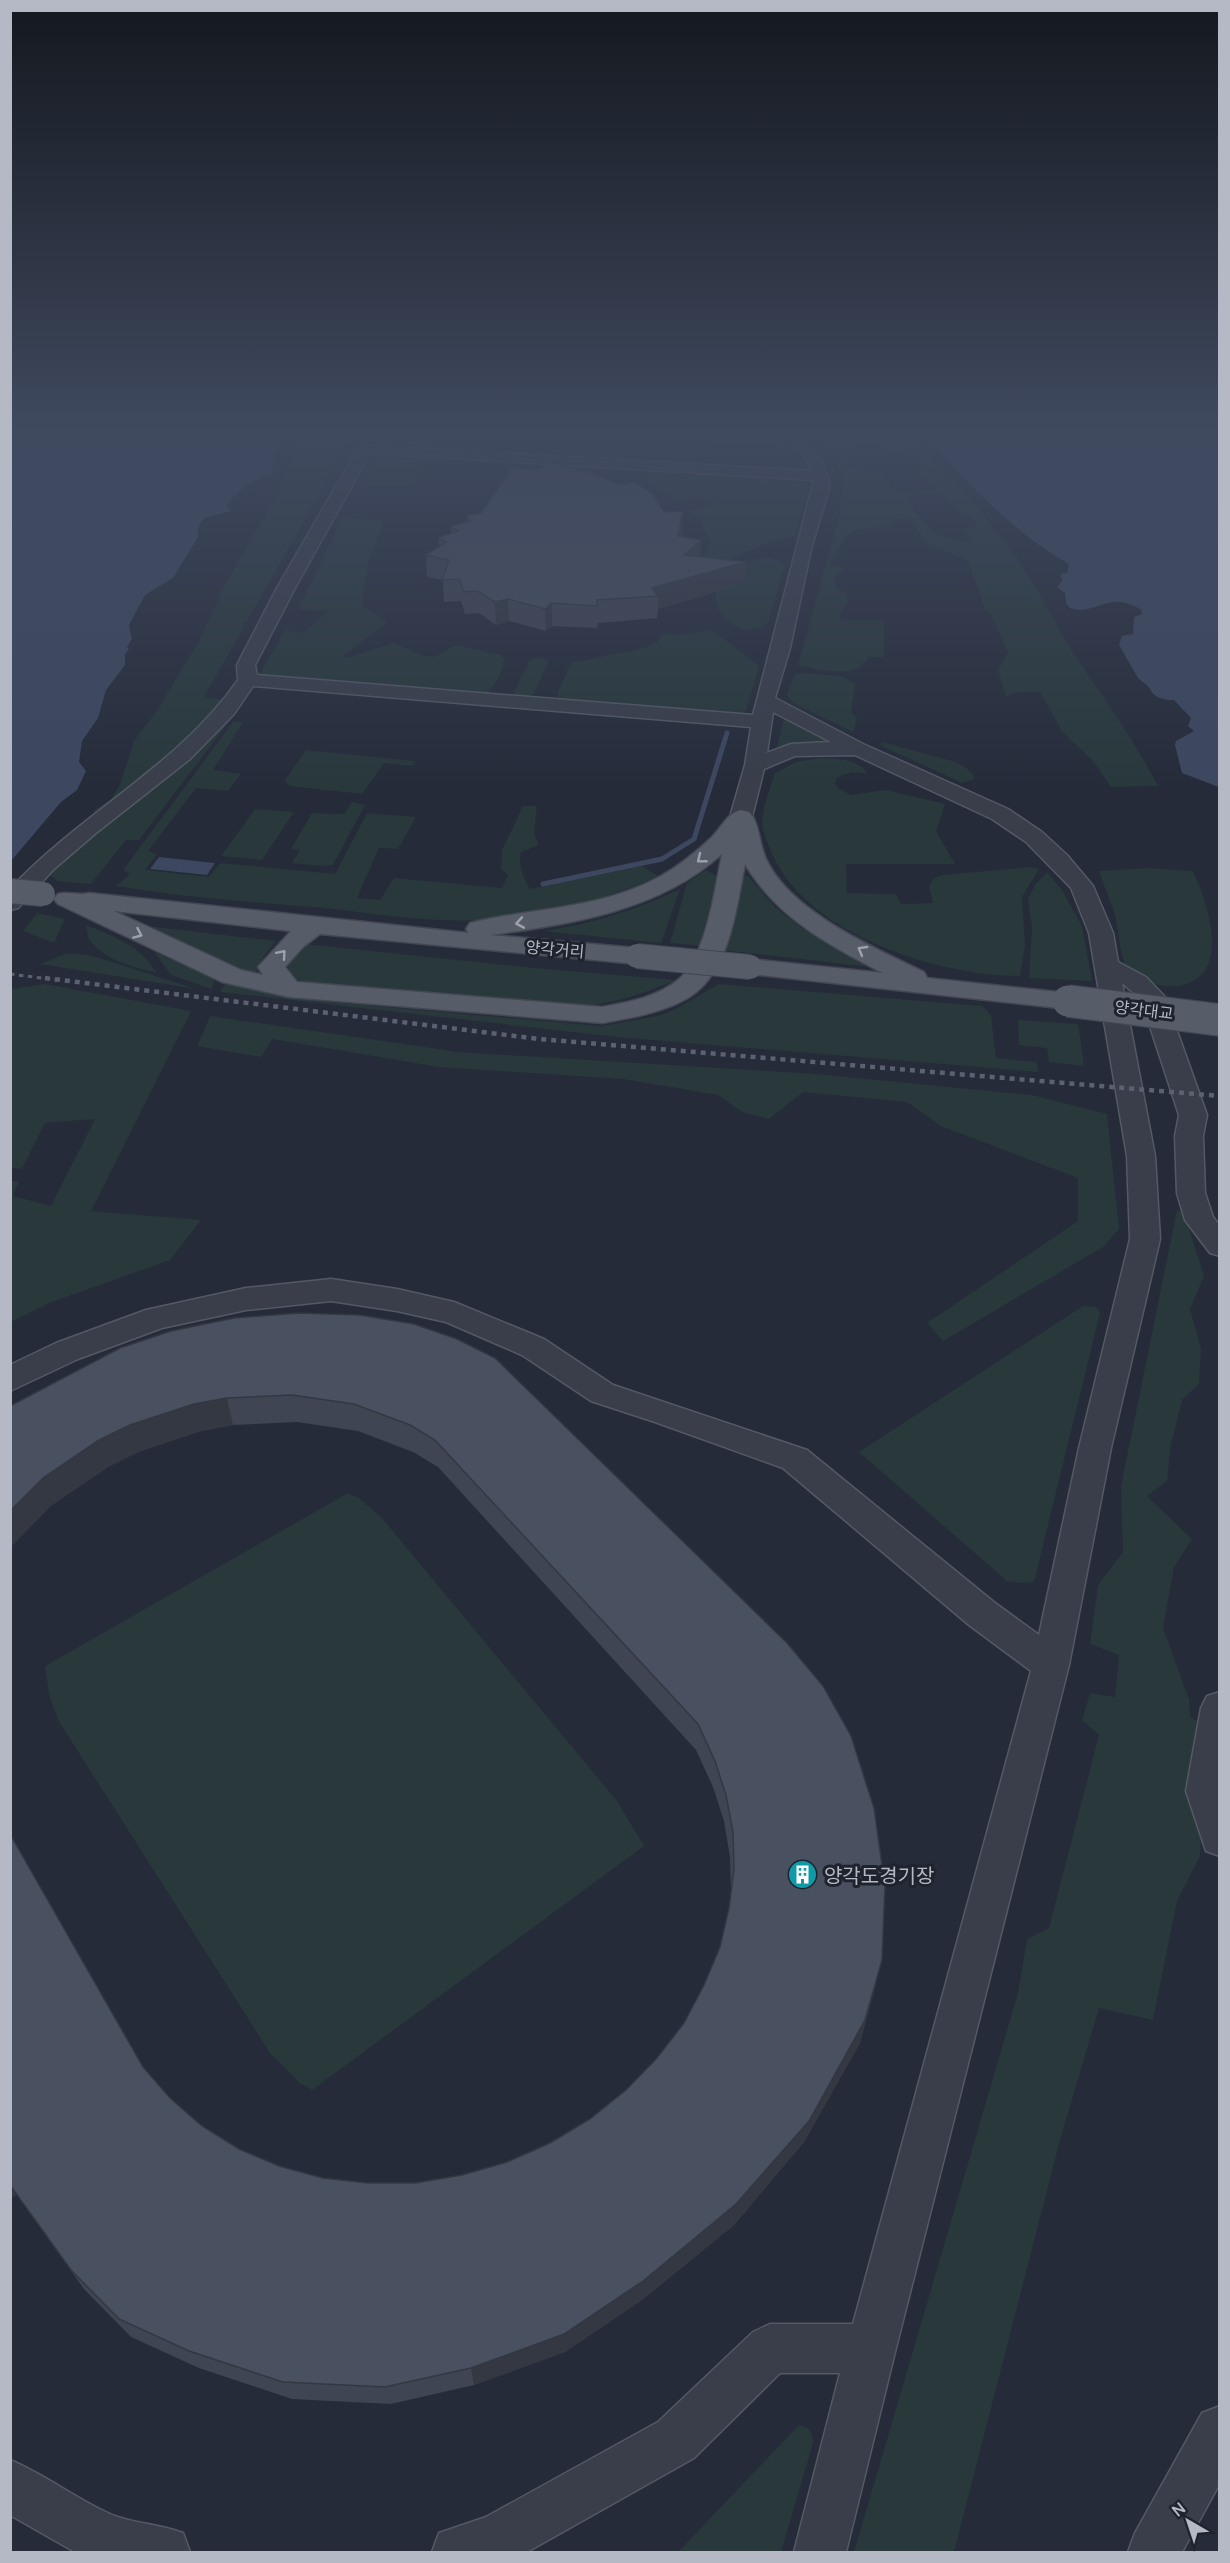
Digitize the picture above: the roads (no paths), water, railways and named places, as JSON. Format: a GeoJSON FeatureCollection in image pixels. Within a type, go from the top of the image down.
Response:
{"type":"FeatureCollection","features":[{"type":"Feature","properties":{"kind":"main road"},"geometry":{"type":"LineString","coordinates":[[419,937],[513,925],[615,904],[656,888],[695,865],[720,844],[741,817]]}},
{"type":"Feature","properties":{"kind":"main road"},"geometry":{"type":"LineString","coordinates":[[741,817],[756,862],[769,882],[787,901],[816,924],[878,960],[932,987]]}},
{"type":"Feature","properties":{"kind":"main road"},"geometry":{"type":"LineString","coordinates":[[10,891],[55,896],[232,976],[289,989],[602,1015],[632,1010],[661,1000],[680,991],[698,976],[717,925],[741,817]]}},
{"type":"Feature","properties":{"kind":"main road","name":"양각거리"},"geometry":{"type":"LineString","coordinates":[[55,896],[419,937],[750,967],[1068,1001]]}},
{"type":"Feature","properties":{"kind":"main road"},"geometry":{"type":"LineString","coordinates":[[289,989],[271,967],[294,941],[316,925]]}},
{"type":"Feature","properties":{"kind":"main road","name":"양각대교"},"geometry":{"type":"LineString","coordinates":[[1068,1001],[1220,1020]]}},
{"type":"Feature","properties":{"kind":"street"},"geometry":{"type":"LineString","coordinates":[[10,903],[46,864],[88,828],[183,755],[227,710],[248,680],[246,665],[307,551]]}},
{"type":"Feature","properties":{"kind":"street"},"geometry":{"type":"LineString","coordinates":[[741,817],[755,765],[765,700],[781,648],[803,551]]}},
{"type":"Feature","properties":{"kind":"street"},"geometry":{"type":"LineString","coordinates":[[248,680],[493,698],[763,722]]}},
{"type":"Feature","properties":{"kind":"street"},"geometry":{"type":"LineString","coordinates":[[765,700],[859,749],[1000,814],[1034,837],[1082,886],[1101,933],[1141,1156],[1145,1239],[1095,1448],[1050,1665],[871,2348],[820,2553]]}},
{"type":"Feature","properties":{"kind":"street"},"geometry":{"type":"LineString","coordinates":[[755,765],[791,750],[859,749]]}},
{"type":"Feature","properties":{"kind":"street"},"geometry":{"type":"LineString","coordinates":[[1107,966],[1129,975],[1153,997],[1193,1115],[1189,1136],[1191,1193],[1199,1220],[1220,1246]]}},
{"type":"Feature","properties":{"kind":"street"},"geometry":{"type":"LineString","coordinates":[[10,1379],[68,1351],[157,1318],[246,1299],[331,1290],[397,1300],[454,1313],[533,1347],[602,1393],[795,1459],[982,1614],[1050,1665]]}},
{"type":"Feature","properties":{"kind":"street"},"geometry":{"type":"LineString","coordinates":[[1220,1708],[1206,1791],[1220,1838]]}},
{"type":"Feature","properties":{"kind":"street"},"geometry":{"type":"LineString","coordinates":[[458,2553],[496,2541],[676,2440],[770,2349],[871,2348]]}},
{"type":"Feature","properties":{"kind":"street"},"geometry":{"type":"LineString","coordinates":[[1154,2553],[1220,2431]]}},
{"type":"Feature","properties":{"kind":"street"},"geometry":{"type":"LineString","coordinates":[[10,2486],[104,2540],[164,2553]]}},
{"type":"Feature","properties":{"kind":"water"},"geometry":{"type":"Polygon","coordinates":[[[11,551],[190,551],[173,578],[145,595],[129,625],[132,639],[125,654],[125,665],[106,690],[98,718],[82,741],[79,762],[86,771],[77,790],[61,802],[11,861],[11,551]]]}},
{"type":"Feature","properties":{"kind":"water"},"geometry":{"type":"Polygon","coordinates":[[[1048,551],[1219,551],[1219,787],[1182,773],[1175,745],[1176,741],[1194,731],[1188,726],[1191,718],[1174,700],[1163,699],[1153,694],[1149,687],[1138,678],[1119,645],[1122,636],[1133,634],[1134,617],[1142,614],[1141,609],[1122,602],[1083,610],[1070,608],[1066,603],[1065,593],[1057,587],[1062,581],[1061,574],[1067,573],[1069,564],[1048,551]]]}},
{"type":"Feature","properties":{"kind":"water"},"geometry":{"type":"Polygon","coordinates":[[[159,857],[215,863],[207,875],[150,869],[159,857]]]}},
{"type":"Feature","properties":{"kind":"waterway"},"geometry":{"type":"LineString","coordinates":[[543,884],[662,859],[694,839],[727,733]]}},
{"type":"Feature","properties":{"kind":"railway"},"geometry":{"type":"LineString","coordinates":[[10,974],[57,980]]}},
{"type":"Feature","properties":{"kind":"railway"},"geometry":{"type":"LineString","coordinates":[[45,978],[539,1039],[1220,1096]]}},
{"type":"Feature","properties":{"kind":"place","name":"양각도경기장"},"geometry":{"type":"Point","coordinates":[803,1875]}}]}
